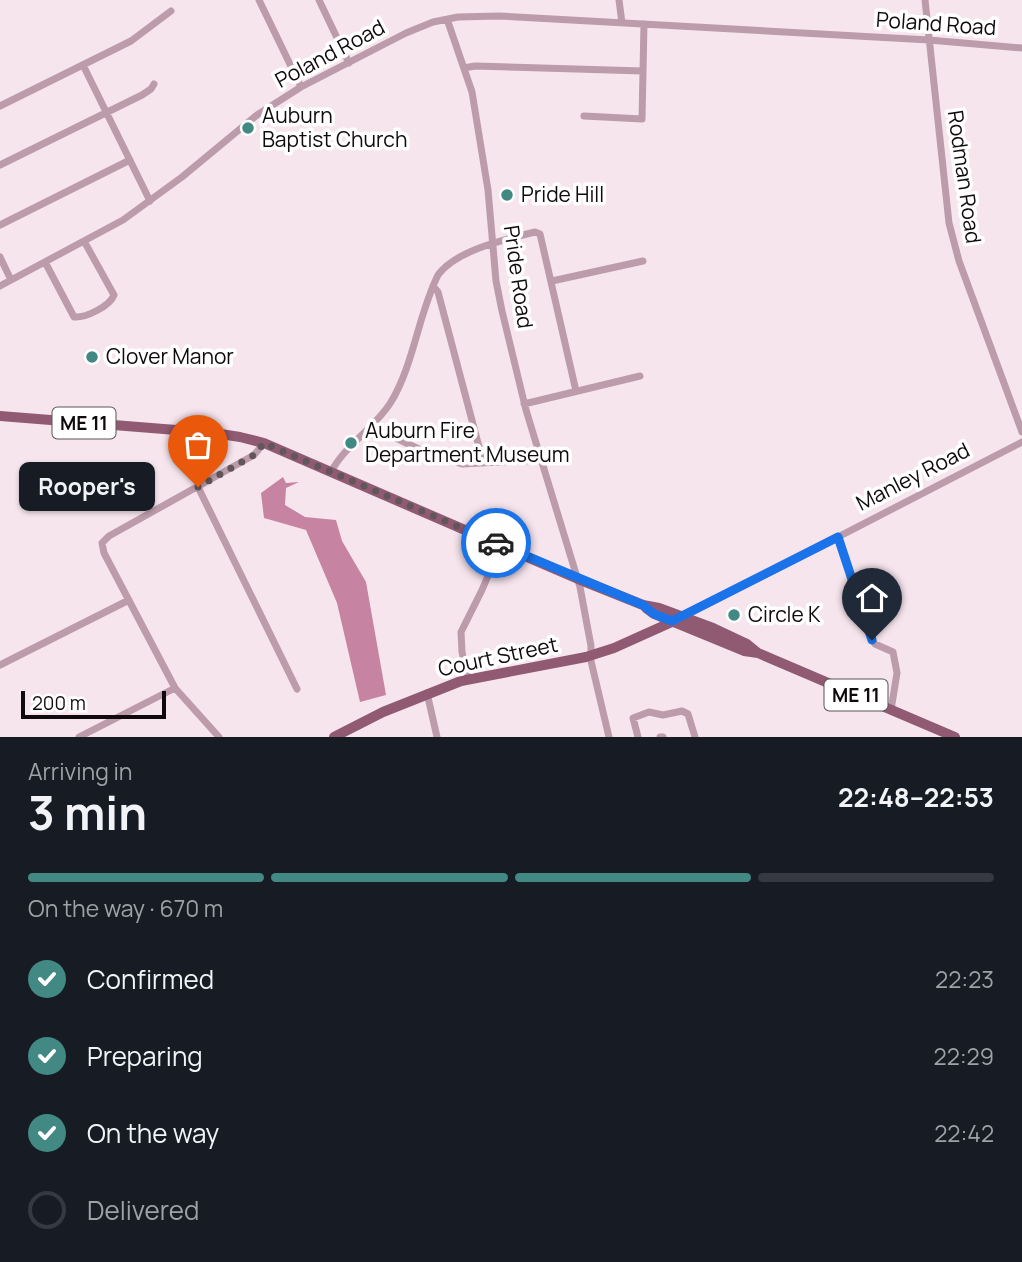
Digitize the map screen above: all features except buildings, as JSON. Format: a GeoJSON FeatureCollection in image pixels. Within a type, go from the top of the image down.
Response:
{"type":"FeatureCollection","features":[{"type":"Feature","properties":{"kind":"main road","name":"ME 11"},"geometry":{"type":"LineString","coordinates":[[0,416],[214,433],[264,443],[578,579],[643,605],[683,617],[747,644],[758,653]]}},
{"type":"Feature","properties":{"kind":"main road","name":"ME 11"},"geometry":{"type":"LineString","coordinates":[[643,605],[654,614],[744,651],[758,653],[955,737]]}},
{"type":"Feature","properties":{"kind":"main road","name":"Manley Road"},"geometry":{"type":"LineString","coordinates":[[672,621],[683,617]]}},
{"type":"Feature","properties":{"kind":"main road","name":"Court Street"},"geometry":{"type":"LineString","coordinates":[[334,737],[427,693],[468,679],[591,656],[672,621]]}},
{"type":"Feature","properties":{"kind":"street"},"geometry":{"type":"LineString","coordinates":[[258,0],[301,88]]}},
{"type":"Feature","properties":{"kind":"street"},"geometry":{"type":"LineString","coordinates":[[319,0],[349,63]]}},
{"type":"Feature","properties":{"kind":"street"},"geometry":{"type":"LineString","coordinates":[[619,0],[622,23]]}},
{"type":"Feature","properties":{"kind":"street","name":"Rodman Road"},"geometry":{"type":"LineString","coordinates":[[925,0],[949,223],[959,261],[1022,432]]}},
{"type":"Feature","properties":{"kind":"street"},"geometry":{"type":"LineString","coordinates":[[0,106],[141,35],[172,11]]}},
{"type":"Feature","properties":{"kind":"street","name":"Poland Road"},"geometry":{"type":"LineString","coordinates":[[0,286],[123,220],[257,115],[301,88],[420,27],[447,19],[499,16],[929,40],[1022,48]]}},
{"type":"Feature","properties":{"kind":"street","name":"Pride Road"},"geometry":{"type":"LineString","coordinates":[[447,19],[472,92],[483,155],[499,299],[524,404],[578,579],[608,737]]}},
{"type":"Feature","properties":{"kind":"street"},"geometry":{"type":"LineString","coordinates":[[584,116],[642,119],[645,24]]}},
{"type":"Feature","properties":{"kind":"street"},"geometry":{"type":"LineString","coordinates":[[83,65],[150,201]]}},
{"type":"Feature","properties":{"kind":"street"},"geometry":{"type":"LineString","coordinates":[[464,68],[475,66],[643,71]]}},
{"type":"Feature","properties":{"kind":"street"},"geometry":{"type":"LineString","coordinates":[[0,165],[106,113],[149,90],[154,84]]}},
{"type":"Feature","properties":{"kind":"street"},"geometry":{"type":"LineString","coordinates":[[0,225],[130,160]]}},
{"type":"Feature","properties":{"kind":"street"},"geometry":{"type":"LineString","coordinates":[[331,472],[340,458],[390,402],[400,382],[433,286],[446,266],[494,242],[535,232],[540,234],[576,391]]}},
{"type":"Feature","properties":{"kind":"street"},"geometry":{"type":"LineString","coordinates":[[45,262],[70,313],[76,318],[91,313],[114,298],[84,241]]}},
{"type":"Feature","properties":{"kind":"street"},"geometry":{"type":"LineString","coordinates":[[0,257],[11,280]]}},
{"type":"Feature","properties":{"kind":"street"},"geometry":{"type":"LineString","coordinates":[[552,281],[643,261]]}},
{"type":"Feature","properties":{"kind":"street"},"geometry":{"type":"LineString","coordinates":[[433,286],[439,292],[483,463]]}},
{"type":"Feature","properties":{"kind":"street"},"geometry":{"type":"LineString","coordinates":[[524,404],[640,376]]}},
{"type":"Feature","properties":{"kind":"street"},"geometry":{"type":"LineString","coordinates":[[371,426],[438,457],[463,464],[542,460]]}},
{"type":"Feature","properties":{"kind":"street","name":"Manley Road"},"geometry":{"type":"LineString","coordinates":[[683,617],[1022,442]]}},
{"type":"Feature","properties":{"kind":"street"},"geometry":{"type":"LineString","coordinates":[[219,737],[175,688],[104,553],[102,543],[109,536],[254,455],[264,443]]}},
{"type":"Feature","properties":{"kind":"street"},"geometry":{"type":"LineString","coordinates":[[198,487],[297,689]]}},
{"type":"Feature","properties":{"kind":"street"},"geometry":{"type":"LineString","coordinates":[[838,537],[870,636],[875,644],[893,652],[897,673],[891,710]]}},
{"type":"Feature","properties":{"kind":"street"},"geometry":{"type":"LineString","coordinates":[[468,679],[461,632],[500,545]]}},
{"type":"Feature","properties":{"kind":"street"},"geometry":{"type":"LineString","coordinates":[[0,665],[130,600]]}},
{"type":"Feature","properties":{"kind":"street"},"geometry":{"type":"LineString","coordinates":[[79,737],[175,688]]}},
{"type":"Feature","properties":{"kind":"street"},"geometry":{"type":"LineString","coordinates":[[427,693],[437,737]]}},
{"type":"Feature","properties":{"kind":"street"},"geometry":{"type":"LineString","coordinates":[[638,737],[633,718],[649,712],[663,715],[682,711],[688,714],[695,737]]}},
{"type":"Feature","properties":{"kind":"shaded area"},"geometry":{"type":"Polygon","coordinates":[[[283,477],[286,483],[299,482],[286,488],[285,505],[305,517],[336,520],[342,541],[366,582],[386,695],[360,702],[337,603],[306,530],[264,518],[261,493],[283,477]]]}},
{"type":"Feature","properties":{"kind":"way so far"},"geometry":{"type":"LineString","coordinates":[[198,487],[254,455],[264,443],[496,543]]}},
{"type":"Feature","properties":{"kind":"place","name":"Auburn Baptist Church"},"geometry":{"type":"Point","coordinates":[248,128]}},
{"type":"Feature","properties":{"kind":"place","name":"Pride Hill"},"geometry":{"type":"Point","coordinates":[507,195]}},
{"type":"Feature","properties":{"kind":"place","name":"Clover Manor"},"geometry":{"type":"Point","coordinates":[92,357]}},
{"type":"Feature","properties":{"kind":"place","name":"Auburn Fire Department Museum"},"geometry":{"type":"Point","coordinates":[351,443]}},
{"type":"Feature","properties":{"kind":"place","name":"Rooper's"},"geometry":{"type":"Point","coordinates":[198,487]}},
{"type":"Feature","properties":{"kind":"place","name":"Circle K"},"geometry":{"type":"Point","coordinates":[734,615]}},
{"type":"Feature","properties":{"kind":"route"},"geometry":{"type":"LineString","coordinates":[[496,543],[643,605],[654,614],[672,621],[838,537],[872,640]]}}]}
